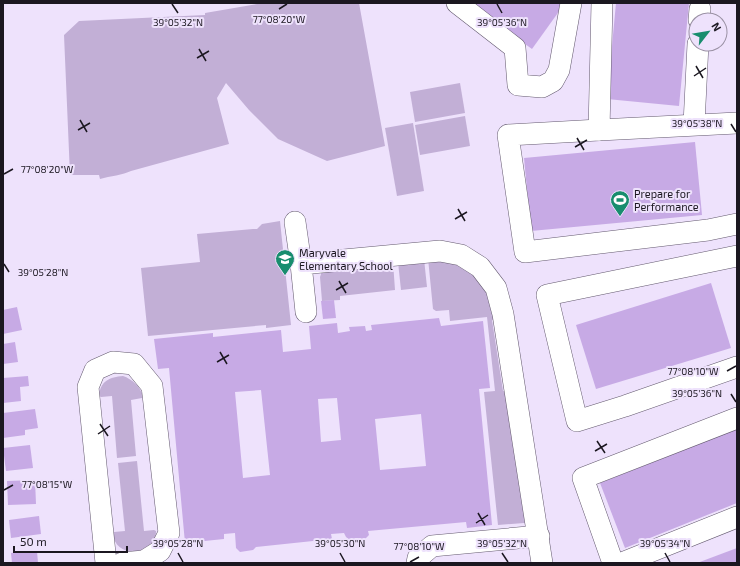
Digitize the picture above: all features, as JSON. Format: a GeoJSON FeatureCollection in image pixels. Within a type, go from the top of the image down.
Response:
{"type":"FeatureCollection","features":[{"type":"Feature","properties":{"kind":"lane"},"geometry":{"type":"LineString","coordinates":[[457,3],[515,48],[518,85],[542,86],[553,81],[559,70],[571,3]]}},
{"type":"Feature","properties":{"kind":"lane"},"geometry":{"type":"LineString","coordinates":[[599,130],[602,3]]}},
{"type":"Feature","properties":{"kind":"lane"},"geometry":{"type":"LineString","coordinates":[[694,124],[698,52]]}},
{"type":"Feature","properties":{"kind":"lane"},"geometry":{"type":"LineString","coordinates":[[737,123],[694,124],[508,135],[525,252],[708,230],[737,224]]}},
{"type":"Feature","properties":{"kind":"lane"},"geometry":{"type":"LineString","coordinates":[[295,222],[306,312]]}},
{"type":"Feature","properties":{"kind":"lane"},"geometry":{"type":"LineString","coordinates":[[301,264],[440,251],[461,255],[480,267],[496,288],[503,314],[539,536],[542,563]]}},
{"type":"Feature","properties":{"kind":"lane"},"geometry":{"type":"LineString","coordinates":[[737,256],[547,295],[577,421],[737,367]]}},
{"type":"Feature","properties":{"kind":"lane"},"geometry":{"type":"LineString","coordinates":[[106,563],[88,387],[95,370],[112,362],[134,364],[152,386],[169,533],[160,551],[144,561],[122,563]]}},
{"type":"Feature","properties":{"kind":"lane"},"geometry":{"type":"LineString","coordinates":[[613,563],[582,478],[737,418]]}},
{"type":"Feature","properties":{"kind":"lane"},"geometry":{"type":"LineString","coordinates":[[622,563],[737,517]]}},
{"type":"Feature","properties":{"kind":"lane"},"geometry":{"type":"LineString","coordinates":[[417,563],[418,558],[432,546],[539,536]]}},
{"type":"Feature","properties":{"kind":"shaded area"},"geometry":{"type":"Polygon","coordinates":[[[263,3],[359,3],[385,146],[327,161],[278,139],[249,110],[226,83],[217,98],[229,144],[124,174],[100,179],[99,175],[70,175],[64,35],[79,21],[205,15],[205,13],[263,3]]]}},
{"type":"Feature","properties":{"kind":"shaded area"},"geometry":{"type":"Polygon","coordinates":[[[460,83],[465,113],[415,122],[410,92],[460,83]]]}},
{"type":"Feature","properties":{"kind":"shaded area"},"geometry":{"type":"Polygon","coordinates":[[[465,116],[470,146],[420,155],[415,125],[465,116]]]}},
{"type":"Feature","properties":{"kind":"shaded area"},"geometry":{"type":"Polygon","coordinates":[[[413,123],[424,191],[397,196],[385,128],[413,123]]]}},
{"type":"Feature","properties":{"kind":"shaded area"},"geometry":{"type":"Polygon","coordinates":[[[280,221],[291,325],[266,328],[266,325],[148,336],[141,268],[200,262],[197,234],[257,229],[262,224],[280,221]]]}},
{"type":"Feature","properties":{"kind":"shaded area"},"geometry":{"type":"Polygon","coordinates":[[[428,258],[455,261],[485,284],[495,319],[492,320],[503,391],[507,391],[529,521],[524,523],[498,525],[484,392],[495,391],[487,317],[450,321],[449,310],[436,311],[433,309],[428,258]]]}},
{"type":"Feature","properties":{"kind":"shaded area"},"geometry":{"type":"Polygon","coordinates":[[[424,259],[427,287],[401,290],[398,262],[424,259]]]}},
{"type":"Feature","properties":{"kind":"shaded area"},"geometry":{"type":"Polygon","coordinates":[[[393,262],[395,290],[340,296],[340,300],[322,301],[320,277],[322,271],[393,262]]]}},
{"type":"Feature","properties":{"kind":"shaded area"},"geometry":{"type":"Polygon","coordinates":[[[123,376],[136,384],[143,397],[131,400],[136,456],[117,458],[112,396],[99,396],[101,387],[106,381],[114,377],[123,376]]]}},
{"type":"Feature","properties":{"kind":"shaded area"},"geometry":{"type":"Polygon","coordinates":[[[137,461],[144,531],[156,531],[150,546],[135,552],[120,548],[115,542],[113,533],[125,531],[118,463],[137,461]]]}},
{"type":"Feature","properties":{"kind":"building"},"geometry":{"type":"Polygon","coordinates":[[[468,3],[565,3],[532,49],[468,3]]]}},
{"type":"Feature","properties":{"kind":"building"},"geometry":{"type":"Polygon","coordinates":[[[616,3],[689,3],[679,106],[607,99],[616,3]]]}},
{"type":"Feature","properties":{"kind":"building"},"geometry":{"type":"Polygon","coordinates":[[[695,142],[702,215],[531,231],[524,158],[695,142]]]}},
{"type":"Feature","properties":{"kind":"building"},"geometry":{"type":"Polygon","coordinates":[[[711,283],[731,348],[596,389],[576,325],[711,283]]]}},
{"type":"Feature","properties":{"kind":"building"},"geometry":{"type":"Polygon","coordinates":[[[334,300],[336,318],[323,319],[321,301],[334,300]]]}},
{"type":"Feature","properties":{"kind":"building"},"geometry":{"type":"Polygon","coordinates":[[[17,307],[22,330],[3,334],[3,310],[17,307]]]}},
{"type":"Feature","properties":{"kind":"building"},"geometry":{"type":"Polygon","coordinates":[[[439,318],[441,326],[483,321],[490,388],[479,389],[492,525],[467,528],[466,522],[368,531],[369,535],[364,540],[351,541],[344,533],[331,534],[332,539],[256,547],[253,550],[240,552],[236,548],[235,533],[224,534],[224,539],[185,543],[169,368],[158,369],[154,339],[213,333],[213,337],[281,330],[283,352],[311,349],[309,326],[337,323],[338,333],[350,331],[349,327],[365,326],[366,331],[372,330],[371,325],[439,318]],[[261,390],[235,392],[243,478],[270,475],[261,390]],[[337,398],[318,399],[321,442],[341,440],[337,398]],[[421,414],[375,419],[380,470],[426,466],[421,414]]]}},
{"type":"Feature","properties":{"kind":"building"},"geometry":{"type":"Polygon","coordinates":[[[15,342],[18,362],[3,364],[3,344],[15,342]]]}},
{"type":"Feature","properties":{"kind":"building"},"geometry":{"type":"Polygon","coordinates":[[[28,376],[29,386],[20,387],[21,401],[3,403],[3,378],[28,376]]]}},
{"type":"Feature","properties":{"kind":"building"},"geometry":{"type":"Polygon","coordinates":[[[35,409],[38,428],[25,430],[25,435],[3,438],[3,413],[35,409]]]}},
{"type":"Feature","properties":{"kind":"building"},"geometry":{"type":"Polygon","coordinates":[[[737,429],[737,503],[625,548],[600,483],[737,429]]]}},
{"type":"Feature","properties":{"kind":"building"},"geometry":{"type":"Polygon","coordinates":[[[30,445],[33,468],[6,471],[3,448],[30,445]]]}},
{"type":"Feature","properties":{"kind":"building"},"geometry":{"type":"Polygon","coordinates":[[[35,480],[36,504],[8,505],[7,481],[35,480]]]}},
{"type":"Feature","properties":{"kind":"building"},"geometry":{"type":"Polygon","coordinates":[[[39,516],[41,534],[11,538],[9,520],[39,516]]]}},
{"type":"Feature","properties":{"kind":"building"},"geometry":{"type":"Polygon","coordinates":[[[737,548],[737,563],[697,563],[737,548]]]}},
{"type":"Feature","properties":{"kind":"building"},"geometry":{"type":"Polygon","coordinates":[[[37,551],[38,563],[12,563],[11,553],[37,551]]]}},
{"type":"Feature","properties":{"kind":"place","name":"Prepare for Performance"},"geometry":{"type":"Point","coordinates":[620,217]}},
{"type":"Feature","properties":{"kind":"place","name":"Maryvale Elementary School"},"geometry":{"type":"Point","coordinates":[285,276]}}]}
